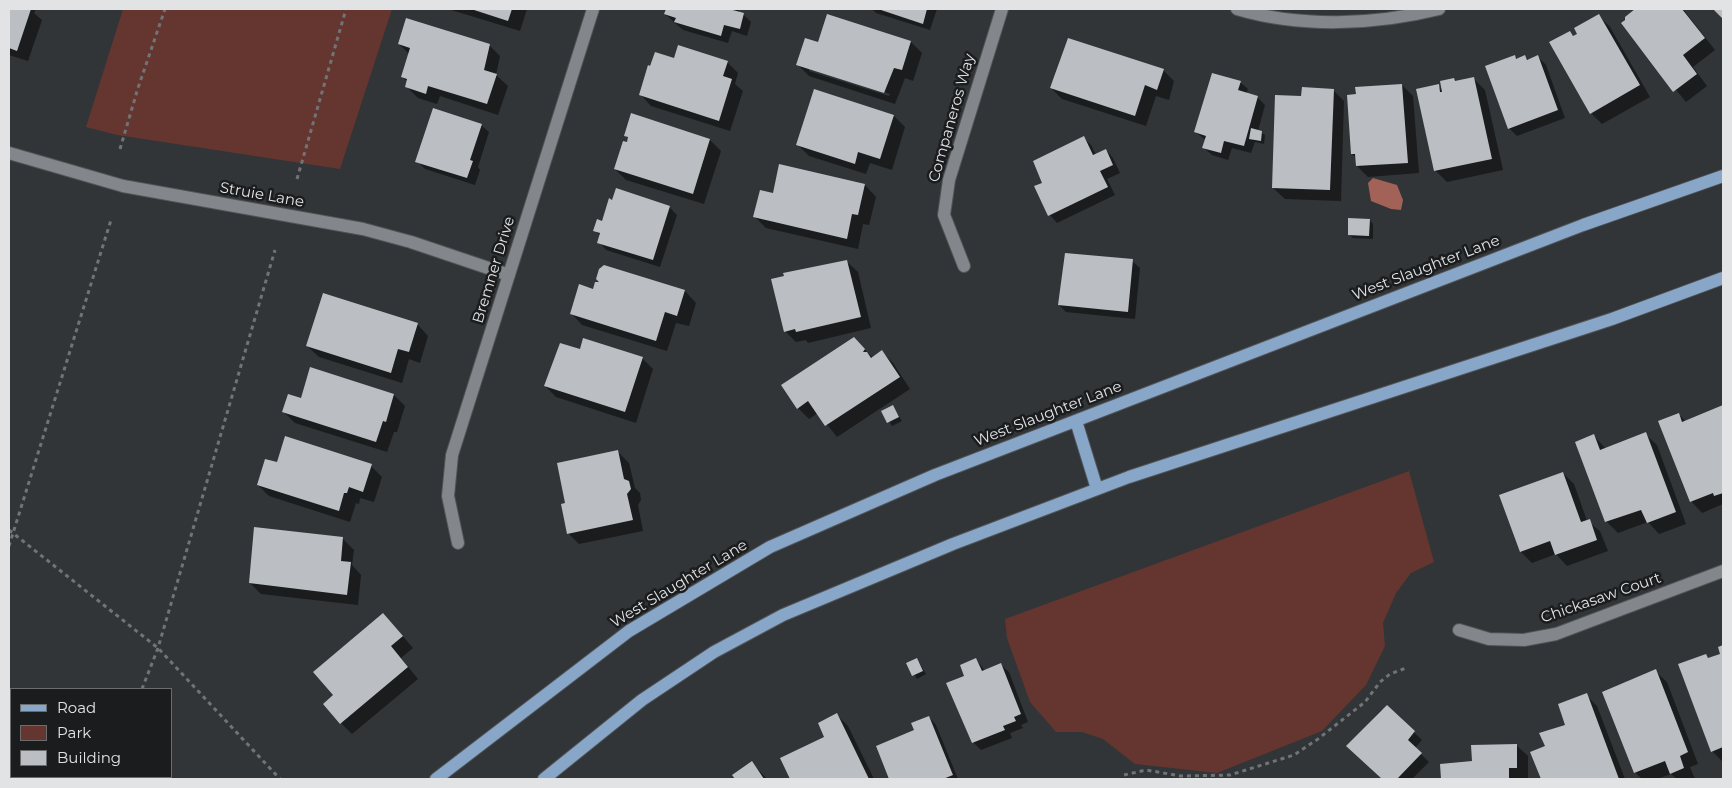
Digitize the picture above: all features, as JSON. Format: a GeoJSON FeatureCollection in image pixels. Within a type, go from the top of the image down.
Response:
{"type":"FeatureCollection","features":[{"type":"Feature","properties":{"kind":"main road","name":"West Slaughter Lane"},"geometry":{"type":"LineString","coordinates":[[436,779],[629,631],[770,547],[935,475],[1076,420],[1583,224],[1723,176]]}},
{"type":"Feature","properties":{"kind":"main road"},"geometry":{"type":"LineString","coordinates":[[544,779],[642,700],[714,652],[784,615],[953,544],[1097,489],[1612,319],[1723,278]]}},
{"type":"Feature","properties":{"kind":"main road"},"geometry":{"type":"LineString","coordinates":[[1076,420],[1097,489]]}},
{"type":"Feature","properties":{"kind":"street","name":"Bremner Drive"},"geometry":{"type":"LineString","coordinates":[[458,543],[448,496],[452,455],[592,9]]}},
{"type":"Feature","properties":{"kind":"street","name":"Companeros Way"},"geometry":{"type":"LineString","coordinates":[[964,266],[944,215],[949,180],[1002,9]]}},
{"type":"Feature","properties":{"kind":"street"},"geometry":{"type":"LineString","coordinates":[[1237,9],[1288,19],[1355,22],[1409,16],[1439,9]]}},
{"type":"Feature","properties":{"kind":"street","name":"Struie Lane"},"geometry":{"type":"LineString","coordinates":[[9,153],[123,186],[363,229],[410,242],[509,275]]}},
{"type":"Feature","properties":{"kind":"street","name":"Chickasaw Court"},"geometry":{"type":"LineString","coordinates":[[1459,630],[1489,639],[1524,640],[1556,634],[1723,571]]}},
{"type":"Feature","properties":{"kind":"path"},"geometry":{"type":"LineString","coordinates":[[120,149],[138,88],[166,9]]}},
{"type":"Feature","properties":{"kind":"path"},"geometry":{"type":"LineString","coordinates":[[297,179],[346,9]]}},
{"type":"Feature","properties":{"kind":"path"},"geometry":{"type":"LineString","coordinates":[[9,546],[111,220]]}},
{"type":"Feature","properties":{"kind":"path"},"geometry":{"type":"LineString","coordinates":[[142,688],[158,648],[275,250]]}},
{"type":"Feature","properties":{"kind":"path"},"geometry":{"type":"LineString","coordinates":[[9,530],[158,648],[280,779]]}},
{"type":"Feature","properties":{"kind":"path"},"geometry":{"type":"LineString","coordinates":[[1124,775],[1146,770],[1181,776],[1217,776],[1248,770],[1294,755],[1318,739],[1365,702],[1380,682],[1390,674],[1406,668]]}},
{"type":"Feature","properties":{"kind":"green space"},"geometry":{"type":"Polygon","coordinates":[[[123,9],[392,9],[340,169],[117,135],[86,127],[123,9]]]}},
{"type":"Feature","properties":{"kind":"green space"},"geometry":{"type":"Polygon","coordinates":[[[1409,471],[1434,562],[1411,573],[1396,593],[1383,623],[1385,646],[1366,685],[1322,731],[1217,773],[1135,764],[1103,739],[1082,732],[1056,732],[1030,702],[1007,638],[1005,619],[1409,471]]]}},
{"type":"Feature","properties":{"kind":"shaded area"},"geometry":{"type":"Polygon","coordinates":[[[1373,178],[1397,185],[1403,200],[1401,210],[1391,209],[1371,201],[1368,183],[1373,178]]]}},
{"type":"Feature","properties":{"kind":"building"},"geometry":{"type":"Polygon","coordinates":[[[9,9],[31,9],[17,51],[9,48],[9,9]]]}},
{"type":"Feature","properties":{"kind":"building"},"geometry":{"type":"Polygon","coordinates":[[[471,9],[512,9],[508,21],[471,9]]]}},
{"type":"Feature","properties":{"kind":"building"},"geometry":{"type":"Polygon","coordinates":[[[666,9],[729,9],[744,13],[740,29],[724,25],[721,36],[674,22],[676,18],[664,14],[666,9]]]}},
{"type":"Feature","properties":{"kind":"building"},"geometry":{"type":"Polygon","coordinates":[[[878,9],[927,9],[923,24],[878,9]]]}},
{"type":"Feature","properties":{"kind":"building"},"geometry":{"type":"Polygon","coordinates":[[[1635,9],[1682,9],[1705,38],[1683,55],[1697,74],[1673,92],[1621,23],[1635,9]]]}},
{"type":"Feature","properties":{"kind":"building"},"geometry":{"type":"Polygon","coordinates":[[[1713,9],[1723,9],[1723,19],[1713,9]]]}},
{"type":"Feature","properties":{"kind":"building"},"geometry":{"type":"Polygon","coordinates":[[[827,14],[911,41],[902,70],[894,68],[884,93],[796,65],[805,38],[818,42],[827,14]]]}},
{"type":"Feature","properties":{"kind":"building"},"geometry":{"type":"Polygon","coordinates":[[[1599,14],[1640,85],[1590,114],[1549,42],[1570,31],[1573,36],[1577,34],[1574,28],[1599,14]]]}},
{"type":"Feature","properties":{"kind":"building"},"geometry":{"type":"Polygon","coordinates":[[[406,18],[490,44],[484,70],[497,74],[487,104],[428,86],[426,94],[405,87],[407,79],[401,77],[410,48],[398,44],[406,18]]]}},
{"type":"Feature","properties":{"kind":"building"},"geometry":{"type":"Polygon","coordinates":[[[1068,38],[1164,69],[1157,90],[1145,85],[1135,116],[1050,88],[1068,38]]]}},
{"type":"Feature","properties":{"kind":"building"},"geometry":{"type":"Polygon","coordinates":[[[678,45],[728,61],[723,76],[732,79],[719,121],[639,95],[648,65],[650,66],[655,52],[674,58],[678,45]]]}},
{"type":"Feature","properties":{"kind":"building"},"geometry":{"type":"Polygon","coordinates":[[[1515,55],[1516,59],[1525,55],[1527,60],[1538,55],[1558,110],[1508,129],[1485,66],[1515,55]]]}},
{"type":"Feature","properties":{"kind":"building"},"geometry":{"type":"Polygon","coordinates":[[[1212,73],[1241,81],[1238,90],[1258,96],[1244,146],[1224,141],[1221,153],[1202,148],[1206,136],[1194,132],[1212,73]]]}},
{"type":"Feature","properties":{"kind":"building"},"geometry":{"type":"Polygon","coordinates":[[[1474,77],[1492,159],[1434,171],[1416,89],[1439,84],[1440,92],[1442,92],[1440,81],[1454,78],[1455,81],[1474,77]]]}},
{"type":"Feature","properties":{"kind":"building"},"geometry":{"type":"Polygon","coordinates":[[[1402,84],[1408,163],[1356,166],[1355,154],[1351,154],[1347,95],[1356,94],[1355,87],[1402,84]]]}},
{"type":"Feature","properties":{"kind":"building"},"geometry":{"type":"Polygon","coordinates":[[[1302,87],[1334,89],[1330,190],[1272,188],[1275,95],[1301,96],[1302,87]]]}},
{"type":"Feature","properties":{"kind":"building"},"geometry":{"type":"Polygon","coordinates":[[[814,89],[894,115],[880,159],[858,152],[855,164],[796,145],[814,89]]]}},
{"type":"Feature","properties":{"kind":"building"},"geometry":{"type":"Polygon","coordinates":[[[433,108],[482,124],[470,160],[473,161],[467,178],[415,162],[433,108]]]}},
{"type":"Feature","properties":{"kind":"building"},"geometry":{"type":"Polygon","coordinates":[[[631,113],[710,139],[693,194],[614,169],[623,141],[627,142],[628,137],[624,136],[631,113]]]}},
{"type":"Feature","properties":{"kind":"building"},"geometry":{"type":"Polygon","coordinates":[[[1251,128],[1262,131],[1261,141],[1249,139],[1251,128]]]}},
{"type":"Feature","properties":{"kind":"building"},"geometry":{"type":"Polygon","coordinates":[[[1084,136],[1093,155],[1106,149],[1113,165],[1100,171],[1108,187],[1048,216],[1034,186],[1042,183],[1033,161],[1084,136]]]}},
{"type":"Feature","properties":{"kind":"building"},"geometry":{"type":"Polygon","coordinates":[[[779,164],[865,184],[858,215],[852,214],[847,239],[753,217],[760,190],[773,193],[779,164]]]}},
{"type":"Feature","properties":{"kind":"building"},"geometry":{"type":"Polygon","coordinates":[[[616,188],[670,206],[653,260],[597,243],[600,233],[593,231],[597,219],[602,221],[609,198],[612,200],[616,188]]]}},
{"type":"Feature","properties":{"kind":"building"},"geometry":{"type":"Polygon","coordinates":[[[1348,218],[1370,219],[1369,236],[1348,235],[1348,218]]]}},
{"type":"Feature","properties":{"kind":"building"},"geometry":{"type":"Polygon","coordinates":[[[1065,253],[1133,259],[1128,312],[1058,305],[1065,253]]]}},
{"type":"Feature","properties":{"kind":"building"},"geometry":{"type":"Polygon","coordinates":[[[847,260],[861,317],[796,332],[795,329],[784,332],[771,279],[784,276],[783,273],[847,260]]]}},
{"type":"Feature","properties":{"kind":"building"},"geometry":{"type":"Polygon","coordinates":[[[604,265],[685,290],[677,316],[665,312],[656,341],[570,314],[579,284],[593,289],[595,282],[599,282],[596,279],[599,269],[604,265]]]}},
{"type":"Feature","properties":{"kind":"building"},"geometry":{"type":"Polygon","coordinates":[[[323,293],[418,323],[409,352],[398,349],[391,373],[306,346],[323,293]]]}},
{"type":"Feature","properties":{"kind":"building"},"geometry":{"type":"Polygon","coordinates":[[[854,337],[865,349],[863,352],[867,352],[871,358],[882,350],[900,377],[825,426],[808,401],[797,409],[781,385],[854,337]]]}},
{"type":"Feature","properties":{"kind":"building"},"geometry":{"type":"Polygon","coordinates":[[[583,338],[643,357],[625,412],[544,386],[560,343],[580,349],[583,338]]]}},
{"type":"Feature","properties":{"kind":"building"},"geometry":{"type":"Polygon","coordinates":[[[310,367],[394,394],[386,422],[383,421],[376,442],[282,412],[288,394],[301,398],[310,367]]]}},
{"type":"Feature","properties":{"kind":"building"},"geometry":{"type":"Polygon","coordinates":[[[893,405],[899,417],[887,423],[881,411],[893,405]]]}},
{"type":"Feature","properties":{"kind":"building"},"geometry":{"type":"Polygon","coordinates":[[[1723,405],[1723,493],[1714,496],[1713,493],[1690,502],[1658,421],[1679,413],[1682,422],[1723,405]]]}},
{"type":"Feature","properties":{"kind":"building"},"geometry":{"type":"Polygon","coordinates":[[[1646,432],[1676,512],[1647,523],[1641,510],[1605,522],[1575,442],[1594,434],[1600,450],[1646,432]]]}},
{"type":"Feature","properties":{"kind":"building"},"geometry":{"type":"Polygon","coordinates":[[[285,436],[372,464],[363,492],[349,487],[347,493],[344,493],[339,511],[257,485],[265,459],[277,462],[285,436]]]}},
{"type":"Feature","properties":{"kind":"building"},"geometry":{"type":"Polygon","coordinates":[[[618,450],[624,479],[629,481],[631,489],[627,494],[633,520],[567,534],[561,504],[565,503],[557,463],[618,450]]]}},
{"type":"Feature","properties":{"kind":"building"},"geometry":{"type":"Polygon","coordinates":[[[1563,472],[1581,522],[1590,519],[1597,540],[1555,555],[1550,541],[1520,552],[1499,495],[1563,472]]]}},
{"type":"Feature","properties":{"kind":"building"},"geometry":{"type":"Polygon","coordinates":[[[254,527],[343,537],[341,561],[351,562],[347,595],[249,583],[254,527]]]}},
{"type":"Feature","properties":{"kind":"building"},"geometry":{"type":"Polygon","coordinates":[[[383,613],[403,636],[391,646],[408,667],[340,724],[323,704],[333,695],[313,672],[383,613]]]}},
{"type":"Feature","properties":{"kind":"building"},"geometry":{"type":"Polygon","coordinates":[[[1723,645],[1723,747],[1711,752],[1678,664],[1706,654],[1708,658],[1720,654],[1718,647],[1723,645]]]}},
{"type":"Feature","properties":{"kind":"building"},"geometry":{"type":"Polygon","coordinates":[[[917,658],[923,671],[912,676],[906,663],[917,658]]]}},
{"type":"Feature","properties":{"kind":"building"},"geometry":{"type":"Polygon","coordinates":[[[976,658],[982,671],[1001,663],[1021,714],[1014,717],[1016,721],[1003,726],[1005,730],[972,743],[946,683],[964,676],[960,665],[976,658]]]}},
{"type":"Feature","properties":{"kind":"building"},"geometry":{"type":"Polygon","coordinates":[[[1656,669],[1688,752],[1680,756],[1684,768],[1670,774],[1665,761],[1634,773],[1602,692],[1656,669]]]}},
{"type":"Feature","properties":{"kind":"building"},"geometry":{"type":"Polygon","coordinates":[[[1587,693],[1619,779],[1541,779],[1530,752],[1545,746],[1539,733],[1565,725],[1558,704],[1587,693]]]}},
{"type":"Feature","properties":{"kind":"building"},"geometry":{"type":"Polygon","coordinates":[[[1387,705],[1415,731],[1408,740],[1422,753],[1397,779],[1382,779],[1346,746],[1387,705]]]}},
{"type":"Feature","properties":{"kind":"building"},"geometry":{"type":"Polygon","coordinates":[[[837,713],[869,779],[790,779],[780,758],[824,737],[818,723],[837,713]]]}},
{"type":"Feature","properties":{"kind":"building"},"geometry":{"type":"Polygon","coordinates":[[[929,716],[953,775],[943,779],[889,779],[876,746],[914,730],[911,723],[929,716]]]}},
{"type":"Feature","properties":{"kind":"building"},"geometry":{"type":"Polygon","coordinates":[[[1517,744],[1517,768],[1509,768],[1509,779],[1441,779],[1440,764],[1472,761],[1471,745],[1517,744]]]}},
{"type":"Feature","properties":{"kind":"building"},"geometry":{"type":"Polygon","coordinates":[[[752,761],[764,779],[735,779],[732,775],[752,761]]]}}]}
